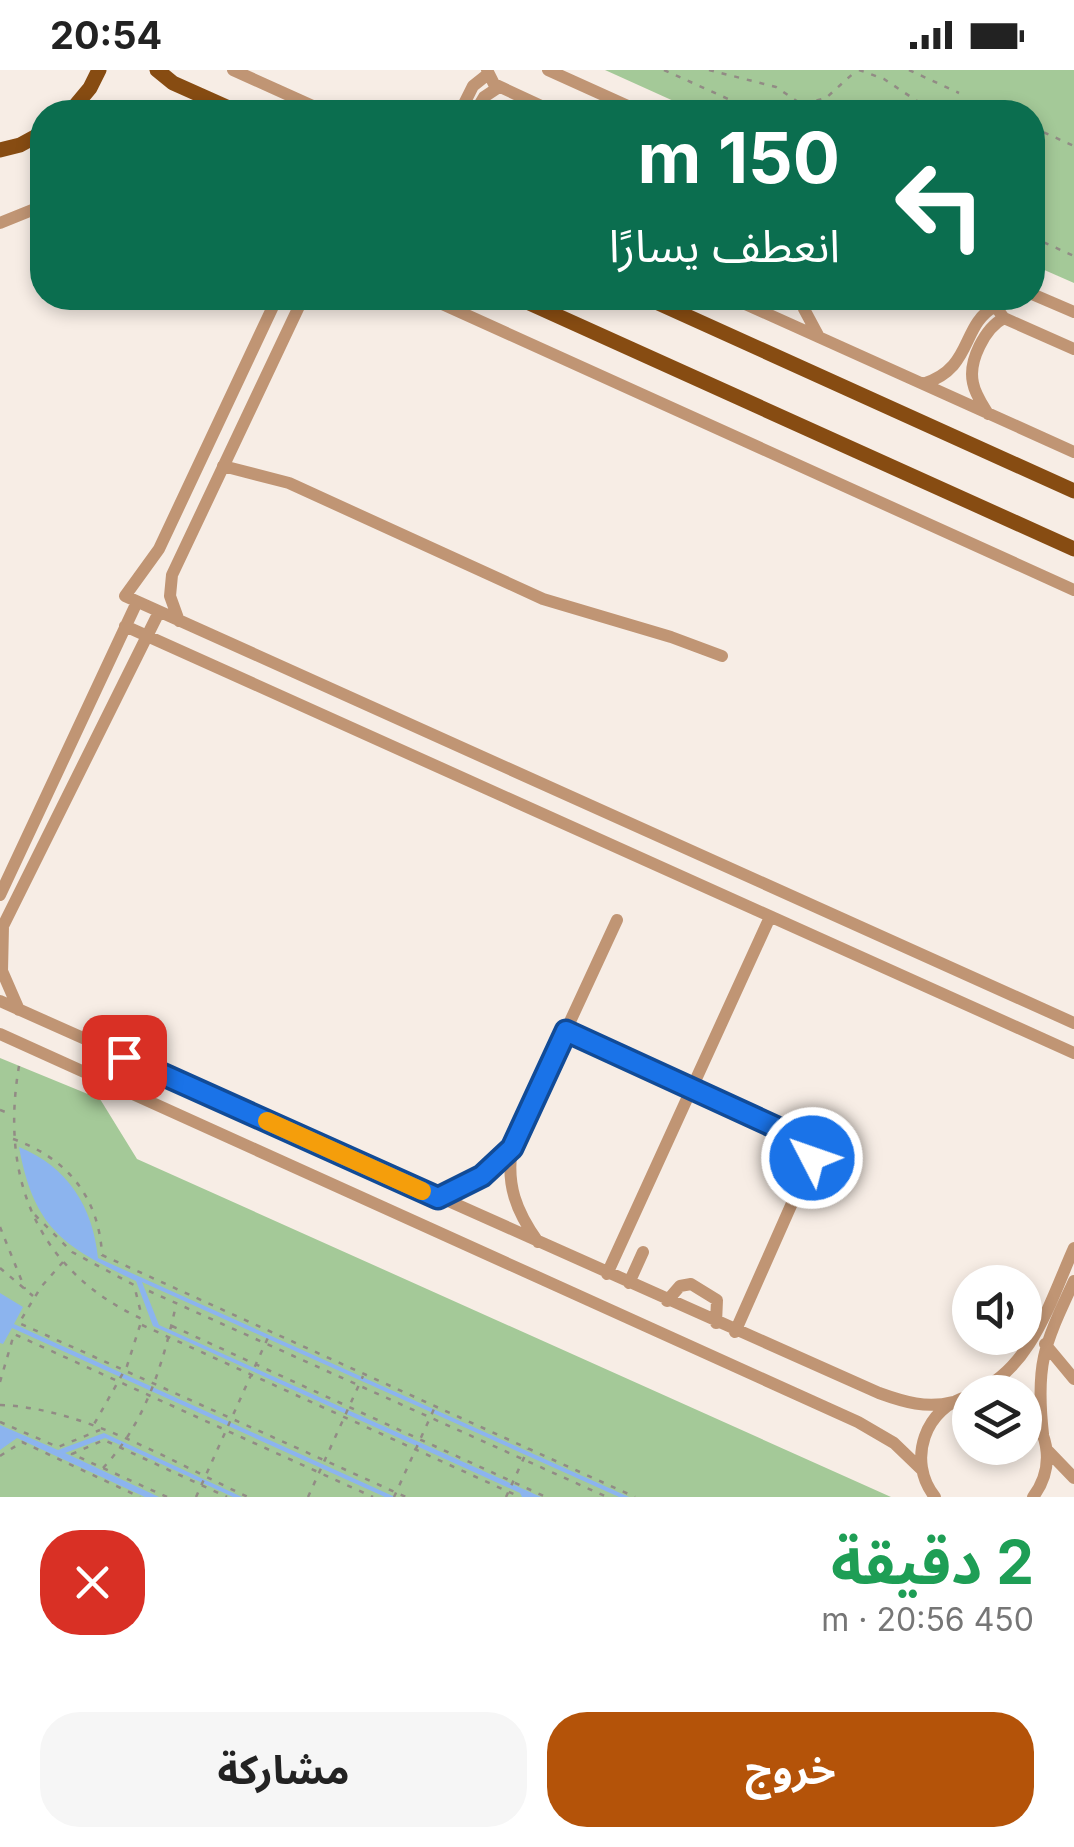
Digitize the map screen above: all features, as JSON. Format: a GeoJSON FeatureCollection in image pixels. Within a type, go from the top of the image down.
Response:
{"type":"FeatureCollection","features":[{"type":"Feature","properties":{"kind":"main road"},"geometry":{"type":"LineString","coordinates":[[78,100],[98,70]]}},
{"type":"Feature","properties":{"kind":"main road"},"geometry":{"type":"LineString","coordinates":[[157,70],[211,100]]}},
{"type":"Feature","properties":{"kind":"main road"},"geometry":{"type":"LineString","coordinates":[[0,150],[30,140]]}},
{"type":"Feature","properties":{"kind":"main road"},"geometry":{"type":"LineString","coordinates":[[545,310],[1074,549]]}},
{"type":"Feature","properties":{"kind":"main road"},"geometry":{"type":"LineString","coordinates":[[674,310],[1074,491]]}},
{"type":"Feature","properties":{"kind":"street"},"geometry":{"type":"LineString","coordinates":[[234,70],[300,100]]}},
{"type":"Feature","properties":{"kind":"street"},"geometry":{"type":"LineString","coordinates":[[548,70],[614,100]]}},
{"type":"Feature","properties":{"kind":"street"},"geometry":{"type":"LineString","coordinates":[[466,100],[473,86],[488,72],[499,88],[526,100]]}},
{"type":"Feature","properties":{"kind":"street"},"geometry":{"type":"LineString","coordinates":[[483,100],[499,88]]}},
{"type":"Feature","properties":{"kind":"street"},"geometry":{"type":"LineString","coordinates":[[0,222],[30,211]]}},
{"type":"Feature","properties":{"kind":"street"},"geometry":{"type":"LineString","coordinates":[[1045,300],[1074,312]]}},
{"type":"Feature","properties":{"kind":"street"},"geometry":{"type":"LineString","coordinates":[[0,895],[126,626],[131,599],[271,310]]}},
{"type":"Feature","properties":{"kind":"street"},"geometry":{"type":"LineString","coordinates":[[179,621],[170,596],[172,575],[297,310]]}},
{"type":"Feature","properties":{"kind":"street"},"geometry":{"type":"LineString","coordinates":[[456,310],[1074,590]]}},
{"type":"Feature","properties":{"kind":"street"},"geometry":{"type":"LineString","coordinates":[[759,310],[1074,452]]}},
{"type":"Feature","properties":{"kind":"street"},"geometry":{"type":"LineString","coordinates":[[805,310],[819,337]]}},
{"type":"Feature","properties":{"kind":"street"},"geometry":{"type":"LineString","coordinates":[[924,384],[954,366],[981,318],[994,310]]}},
{"type":"Feature","properties":{"kind":"street"},"geometry":{"type":"LineString","coordinates":[[988,414],[974,388],[973,366],[998,310]]}},
{"type":"Feature","properties":{"kind":"street"},"geometry":{"type":"LineString","coordinates":[[1004,310],[1074,350]]}},
{"type":"Feature","properties":{"kind":"street"},"geometry":{"type":"LineString","coordinates":[[223,466],[289,483],[543,599],[671,636],[722,656]]}},
{"type":"Feature","properties":{"kind":"street"},"geometry":{"type":"LineString","coordinates":[[131,599],[1074,1022]]}},
{"type":"Feature","properties":{"kind":"street"},"geometry":{"type":"LineString","coordinates":[[20,1010],[2,970],[3,926],[159,612]]}},
{"type":"Feature","properties":{"kind":"street"},"geometry":{"type":"LineString","coordinates":[[126,626],[1074,1053]]}},
{"type":"Feature","properties":{"kind":"street"},"geometry":{"type":"LineString","coordinates":[[607,1274],[770,917]]}},
{"type":"Feature","properties":{"kind":"street"},"geometry":{"type":"LineString","coordinates":[[539,1244],[512,1196],[512,1148],[617,920]]}},
{"type":"Feature","properties":{"kind":"street"},"geometry":{"type":"LineString","coordinates":[[0,1002],[735,1332],[898,1400],[937,1406],[952,1401]]}},
{"type":"Feature","properties":{"kind":"street"},"geometry":{"type":"LineString","coordinates":[[566,1031],[808,1142],[814,1150],[735,1332]]}},
{"type":"Feature","properties":{"kind":"street"},"geometry":{"type":"LineString","coordinates":[[0,1034],[858,1422],[894,1443],[922,1471],[935,1497]]}},
{"type":"Feature","properties":{"kind":"street"},"geometry":{"type":"LineString","coordinates":[[438,1198],[482,1176],[512,1148]]}},
{"type":"Feature","properties":{"kind":"street"},"geometry":{"type":"LineString","coordinates":[[1001,1375],[1028,1346],[1074,1248]]}},
{"type":"Feature","properties":{"kind":"street"},"geometry":{"type":"LineString","coordinates":[[628,1284],[643,1252]]}},
{"type":"Feature","properties":{"kind":"street"},"geometry":{"type":"LineString","coordinates":[[1034,1497],[1047,1470],[1048,1451],[1043,1434],[1040,1370],[1045,1344],[1074,1281]]}},
{"type":"Feature","properties":{"kind":"street"},"geometry":{"type":"LineString","coordinates":[[667,1301],[680,1286],[694,1286],[717,1300],[716,1323]]}},
{"type":"Feature","properties":{"kind":"street"},"geometry":{"type":"LineString","coordinates":[[1058,1317],[1074,1313]]}},
{"type":"Feature","properties":{"kind":"street"},"geometry":{"type":"LineString","coordinates":[[1045,1344],[1074,1379]]}},
{"type":"Feature","properties":{"kind":"street"},"geometry":{"type":"LineString","coordinates":[[926,1497],[923,1437],[940,1411],[952,1404]]}},
{"type":"Feature","properties":{"kind":"street"},"geometry":{"type":"LineString","coordinates":[[1048,1451],[1074,1478]]}},
{"type":"Feature","properties":{"kind":"path"},"geometry":{"type":"LineString","coordinates":[[664,70],[730,100]]}},
{"type":"Feature","properties":{"kind":"path"},"geometry":{"type":"LineString","coordinates":[[708,70],[776,87],[797,100]]}},
{"type":"Feature","properties":{"kind":"path"},"geometry":{"type":"LineString","coordinates":[[818,100],[826,98],[858,70],[884,79],[916,100]]}},
{"type":"Feature","properties":{"kind":"path"},"geometry":{"type":"LineString","coordinates":[[910,70],[959,93]]}},
{"type":"Feature","properties":{"kind":"path"},"geometry":{"type":"LineString","coordinates":[[1045,133],[1074,146]]}},
{"type":"Feature","properties":{"kind":"path"},"geometry":{"type":"LineString","coordinates":[[1045,243],[1074,256]]}},
{"type":"Feature","properties":{"kind":"path"},"geometry":{"type":"LineString","coordinates":[[19,1066],[12,1139],[21,1189],[38,1228],[62,1262],[98,1295],[170,1337],[520,1497]]}},
{"type":"Feature","properties":{"kind":"path"},"geometry":{"type":"LineString","coordinates":[[0,1110],[12,1115]]}},
{"type":"Feature","properties":{"kind":"path"},"geometry":{"type":"LineString","coordinates":[[12,1139],[48,1154],[75,1178],[96,1215],[102,1255],[635,1497]]}},
{"type":"Feature","properties":{"kind":"path"},"geometry":{"type":"LineString","coordinates":[[30,1210],[72,1252],[134,1285],[144,1311],[120,1382],[93,1426]]}},
{"type":"Feature","properties":{"kind":"path"},"geometry":{"type":"LineString","coordinates":[[0,1227],[25,1288]]}},
{"type":"Feature","properties":{"kind":"path"},"geometry":{"type":"LineString","coordinates":[[62,1262],[19,1323],[406,1497]]}},
{"type":"Feature","properties":{"kind":"path"},"geometry":{"type":"LineString","coordinates":[[0,1268],[34,1297]]}},
{"type":"Feature","properties":{"kind":"path"},"geometry":{"type":"LineString","coordinates":[[149,1290],[608,1497]]}},
{"type":"Feature","properties":{"kind":"path"},"geometry":{"type":"LineString","coordinates":[[103,1468],[125,1440],[154,1384],[177,1303]]}},
{"type":"Feature","properties":{"kind":"path"},"geometry":{"type":"LineString","coordinates":[[172,1326],[546,1497]]}},
{"type":"Feature","properties":{"kind":"path"},"geometry":{"type":"LineString","coordinates":[[196,1497],[271,1332]]}},
{"type":"Feature","properties":{"kind":"path"},"geometry":{"type":"LineString","coordinates":[[0,1382],[2,1361],[14,1334],[373,1497]]}},
{"type":"Feature","properties":{"kind":"path"},"geometry":{"type":"LineString","coordinates":[[308,1497],[363,1375]]}},
{"type":"Feature","properties":{"kind":"path"},"geometry":{"type":"LineString","coordinates":[[0,1406],[42,1410],[93,1426],[248,1497]]}},
{"type":"Feature","properties":{"kind":"path"},"geometry":{"type":"LineString","coordinates":[[395,1495],[434,1407]]}},
{"type":"Feature","properties":{"kind":"path"},"geometry":{"type":"LineString","coordinates":[[0,1422],[58,1447],[101,1429]]}},
{"type":"Feature","properties":{"kind":"path"},"geometry":{"type":"LineString","coordinates":[[167,1497],[72,1454],[104,1440],[227,1497]]}},
{"type":"Feature","properties":{"kind":"path"},"geometry":{"type":"LineString","coordinates":[[0,1456],[22,1442],[140,1497]]}},
{"type":"Feature","properties":{"kind":"path"},"geometry":{"type":"LineString","coordinates":[[506,1497],[528,1449]]}},
{"type":"Feature","properties":{"kind":"green space"},"geometry":{"type":"Polygon","coordinates":[[[605,70],[1074,70],[1074,283],[1045,270],[1045,100],[671,100],[605,70]]]}},
{"type":"Feature","properties":{"kind":"green space"},"geometry":{"type":"Polygon","coordinates":[[[0,1058],[100,1099],[137,1159],[891,1497],[0,1497],[0,1058]]]}},
{"type":"Feature","properties":{"kind":"water"},"geometry":{"type":"Polygon","coordinates":[[[19,1147],[51,1166],[75,1191],[90,1222],[98,1258],[629,1497],[619,1497],[142,1282],[159,1325],[541,1497],[522,1497],[153,1326],[136,1281],[72,1246],[44,1217],[25,1175],[19,1147]]]}},
{"type":"Feature","properties":{"kind":"water"},"geometry":{"type":"Polygon","coordinates":[[[0,1293],[23,1307],[14,1324],[395,1497],[385,1497],[12,1328],[0,1343],[0,1293]]]}},
{"type":"Feature","properties":{"kind":"water"},"geometry":{"type":"Polygon","coordinates":[[[0,1425],[58,1450],[104,1433],[242,1497],[233,1497],[105,1438],[65,1453],[159,1497],[145,1497],[17,1438],[0,1450],[0,1425]]]}},
{"type":"Feature","properties":{"kind":"slow traffic"},"geometry":{"type":"LineString","coordinates":[[267,1121],[422,1191]]}},
{"type":"Feature","properties":{"kind":"route"},"geometry":{"type":"LineString","coordinates":[[124,1057],[438,1198],[482,1176],[512,1148],[566,1031],[808,1142],[814,1150],[812,1158]]}}]}
